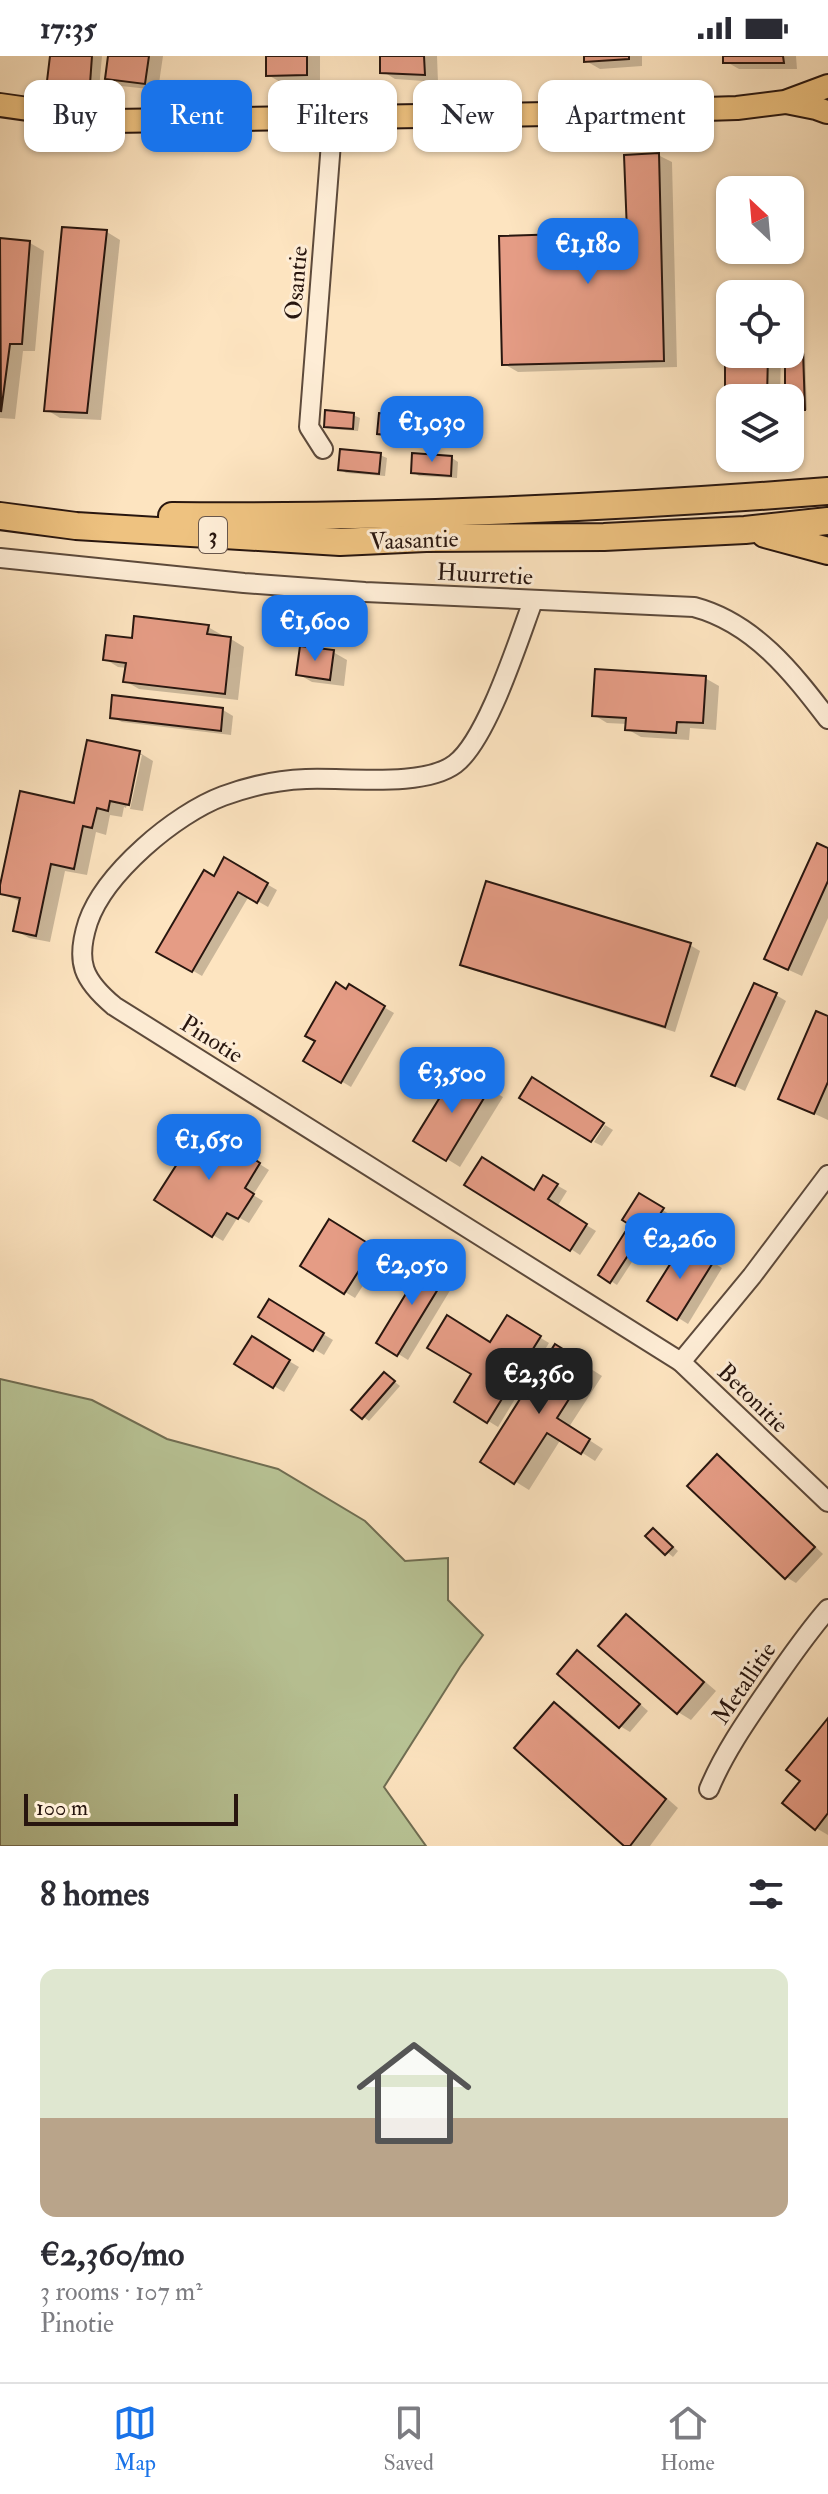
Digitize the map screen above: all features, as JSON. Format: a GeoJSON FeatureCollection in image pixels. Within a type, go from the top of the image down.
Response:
{"type":"FeatureCollection","features":[{"type":"Feature","properties":{"kind":"highway"},"geometry":{"type":"LineString","coordinates":[[815,492],[828,474]]}},
{"type":"Feature","properties":{"kind":"highway","name":"Vaasantie"},"geometry":{"type":"LineString","coordinates":[[0,514],[31,510],[118,515],[302,517],[520,510],[815,492]]}},
{"type":"Feature","properties":{"kind":"highway","name":"Vaasantie"},"geometry":{"type":"LineString","coordinates":[[0,514],[76,526],[340,542],[604,537],[745,530],[828,521]]}},
{"type":"Feature","properties":{"kind":"highway"},"geometry":{"type":"LineString","coordinates":[[745,530],[795,540],[828,551]]}},
{"type":"Feature","properties":{"kind":"main road"},"geometry":{"type":"LineString","coordinates":[[397,116],[737,108],[785,102],[828,89]]}},
{"type":"Feature","properties":{"kind":"main road"},"geometry":{"type":"LineString","coordinates":[[828,89],[825,99],[828,113]]}},
{"type":"Feature","properties":{"kind":"main road"},"geometry":{"type":"LineString","coordinates":[[785,102],[828,113]]}},
{"type":"Feature","properties":{"kind":"main road"},"geometry":{"type":"LineString","coordinates":[[0,105],[113,121],[268,118]]}},
{"type":"Feature","properties":{"kind":"street","name":"Osantie"},"geometry":{"type":"LineString","coordinates":[[323,449],[309,427],[330,152]]}},
{"type":"Feature","properties":{"kind":"street","name":"Huurretie"},"geometry":{"type":"LineString","coordinates":[[0,558],[244,583],[533,601],[694,607],[714,612],[748,631],[792,675],[828,719]]}},
{"type":"Feature","properties":{"kind":"street","name":"Pinotie"},"geometry":{"type":"LineString","coordinates":[[533,601],[488,716],[471,747],[454,765],[426,776],[276,781],[208,803],[143,848],[105,891],[90,917],[82,941],[82,969],[95,990],[114,1006],[681,1362]]}},
{"type":"Feature","properties":{"kind":"street"},"geometry":{"type":"LineString","coordinates":[[681,1362],[752,1276],[828,1175]]}},
{"type":"Feature","properties":{"kind":"street","name":"Betonitie"},"geometry":{"type":"LineString","coordinates":[[681,1362],[828,1502]]}},
{"type":"Feature","properties":{"kind":"street","name":"Metallitie"},"geometry":{"type":"LineString","coordinates":[[709,1789],[718,1765],[758,1704],[808,1632],[828,1609]]}},
{"type":"Feature","properties":{"kind":"green space"},"geometry":{"type":"Polygon","coordinates":[[[0,1379],[92,1400],[167,1439],[278,1469],[365,1521],[405,1561],[448,1558],[448,1600],[483,1635],[384,1787],[426,1846],[0,1846],[0,1379]]]}},
{"type":"Feature","properties":{"kind":"building"},"geometry":{"type":"Polygon","coordinates":[[[50,56],[92,56],[90,80],[47,80],[50,56]]]}},
{"type":"Feature","properties":{"kind":"building"},"geometry":{"type":"Polygon","coordinates":[[[108,56],[149,56],[146,80],[141,80],[141,84],[105,79],[108,56]]]}},
{"type":"Feature","properties":{"kind":"building"},"geometry":{"type":"Polygon","coordinates":[[[266,56],[307,56],[307,75],[266,76],[266,56]]]}},
{"type":"Feature","properties":{"kind":"building"},"geometry":{"type":"Polygon","coordinates":[[[380,56],[424,56],[425,75],[380,73],[380,56]]]}},
{"type":"Feature","properties":{"kind":"building"},"geometry":{"type":"Polygon","coordinates":[[[584,56],[629,56],[629,59],[584,62],[584,56]]]}},
{"type":"Feature","properties":{"kind":"building"},"geometry":{"type":"Polygon","coordinates":[[[723,56],[783,56],[784,63],[723,63],[723,56]]]}},
{"type":"Feature","properties":{"kind":"building"},"geometry":{"type":"Polygon","coordinates":[[[659,153],[664,361],[502,365],[499,236],[627,232],[624,155],[659,153]]]}},
{"type":"Feature","properties":{"kind":"building"},"geometry":{"type":"Polygon","coordinates":[[[62,227],[107,230],[87,413],[44,411],[62,227]]]}},
{"type":"Feature","properties":{"kind":"building"},"geometry":{"type":"Polygon","coordinates":[[[0,238],[30,241],[22,344],[10,344],[1,412],[0,238]]]}},
{"type":"Feature","properties":{"kind":"building"},"geometry":{"type":"Polygon","coordinates":[[[725,368],[768,368],[767,384],[725,384],[725,368]]]}},
{"type":"Feature","properties":{"kind":"building"},"geometry":{"type":"Polygon","coordinates":[[[785,368],[804,368],[805,410],[804,384],[785,384],[785,368]]]}},
{"type":"Feature","properties":{"kind":"building"},"geometry":{"type":"Polygon","coordinates":[[[325,410],[354,413],[353,429],[324,427],[325,410]]]}},
{"type":"Feature","properties":{"kind":"building"},"geometry":{"type":"Polygon","coordinates":[[[379,413],[419,417],[417,438],[377,434],[379,413]]]}},
{"type":"Feature","properties":{"kind":"building"},"geometry":{"type":"Polygon","coordinates":[[[340,449],[381,453],[379,474],[338,470],[340,449]]]}},
{"type":"Feature","properties":{"kind":"building"},"geometry":{"type":"Polygon","coordinates":[[[412,453],[452,456],[451,476],[411,473],[412,453]]]}},
{"type":"Feature","properties":{"kind":"building"},"geometry":{"type":"Polygon","coordinates":[[[134,616],[209,625],[207,634],[231,637],[225,694],[123,682],[126,663],[103,660],[106,635],[132,638],[134,616]]]}},
{"type":"Feature","properties":{"kind":"building"},"geometry":{"type":"Polygon","coordinates":[[[300,646],[334,650],[330,680],[296,675],[300,646]]]}},
{"type":"Feature","properties":{"kind":"building"},"geometry":{"type":"Polygon","coordinates":[[[595,669],[706,676],[703,723],[677,722],[676,733],[625,730],[626,718],[592,716],[595,669]]]}},
{"type":"Feature","properties":{"kind":"building"},"geometry":{"type":"Polygon","coordinates":[[[112,695],[223,708],[221,731],[110,718],[112,695]]]}},
{"type":"Feature","properties":{"kind":"building"},"geometry":{"type":"Polygon","coordinates":[[[87,740],[140,751],[129,805],[110,801],[108,811],[97,808],[92,828],[83,826],[74,869],[51,864],[36,936],[13,931],[20,898],[0,894],[0,885],[20,791],[74,803],[87,740]]]}},
{"type":"Feature","properties":{"kind":"building"},"geometry":{"type":"Polygon","coordinates":[[[817,843],[828,848],[828,881],[788,970],[764,959],[817,843]]]}},
{"type":"Feature","properties":{"kind":"building"},"geometry":{"type":"Polygon","coordinates":[[[224,857],[268,883],[257,903],[238,892],[192,972],[156,952],[204,870],[214,876],[224,857]]]}},
{"type":"Feature","properties":{"kind":"building"},"geometry":{"type":"Polygon","coordinates":[[[486,881],[691,943],[665,1027],[460,965],[486,881]]]}},
{"type":"Feature","properties":{"kind":"building"},"geometry":{"type":"Polygon","coordinates":[[[336,982],[346,989],[349,984],[385,1006],[341,1083],[303,1061],[315,1041],[305,1036],[336,982]]]}},
{"type":"Feature","properties":{"kind":"building"},"geometry":{"type":"Polygon","coordinates":[[[754,983],[777,993],[735,1086],[711,1076],[754,983]]]}},
{"type":"Feature","properties":{"kind":"building"},"geometry":{"type":"Polygon","coordinates":[[[816,1011],[828,1016],[828,1082],[814,1114],[778,1099],[816,1011]]]}},
{"type":"Feature","properties":{"kind":"building"},"geometry":{"type":"Polygon","coordinates":[[[458,1068],[490,1088],[446,1161],[413,1141],[458,1068]]]}},
{"type":"Feature","properties":{"kind":"building"},"geometry":{"type":"Polygon","coordinates":[[[532,1077],[604,1123],[591,1142],[519,1098],[532,1077]]]}},
{"type":"Feature","properties":{"kind":"building"},"geometry":{"type":"Polygon","coordinates":[[[202,1125],[260,1163],[245,1188],[254,1194],[238,1219],[227,1213],[212,1237],[154,1200],[202,1125]]]}},
{"type":"Feature","properties":{"kind":"building"},"geometry":{"type":"Polygon","coordinates":[[[482,1157],[534,1190],[543,1175],[558,1184],[548,1199],[587,1224],[570,1251],[464,1185],[482,1157]]]}},
{"type":"Feature","properties":{"kind":"building"},"geometry":{"type":"Polygon","coordinates":[[[639,1193],[664,1208],[646,1235],[622,1220],[639,1193]]]}},
{"type":"Feature","properties":{"kind":"building"},"geometry":{"type":"Polygon","coordinates":[[[329,1219],[374,1247],[344,1294],[300,1266],[329,1219]]]}},
{"type":"Feature","properties":{"kind":"building"},"geometry":{"type":"Polygon","coordinates":[[[625,1232],[638,1240],[610,1283],[598,1275],[625,1232]]]}},
{"type":"Feature","properties":{"kind":"building"},"geometry":{"type":"Polygon","coordinates":[[[684,1242],[714,1261],[677,1320],[647,1301],[684,1242]]]}},
{"type":"Feature","properties":{"kind":"building"},"geometry":{"type":"Polygon","coordinates":[[[427,1259],[449,1271],[397,1356],[376,1343],[427,1259]]]}},
{"type":"Feature","properties":{"kind":"building"},"geometry":{"type":"Polygon","coordinates":[[[269,1299],[324,1333],[313,1351],[258,1317],[269,1299]]]}},
{"type":"Feature","properties":{"kind":"building"},"geometry":{"type":"Polygon","coordinates":[[[447,1315],[490,1342],[507,1315],[541,1336],[487,1423],[454,1402],[471,1374],[427,1348],[447,1315]]]}},
{"type":"Feature","properties":{"kind":"building"},"geometry":{"type":"Polygon","coordinates":[[[252,1336],[290,1360],[273,1388],[234,1364],[252,1336]]]}},
{"type":"Feature","properties":{"kind":"building"},"geometry":{"type":"Polygon","coordinates":[[[555,1344],[590,1366],[557,1418],[590,1439],[581,1454],[547,1433],[514,1484],[480,1462],[555,1344]]]}},
{"type":"Feature","properties":{"kind":"building"},"geometry":{"type":"Polygon","coordinates":[[[384,1372],[395,1381],[362,1419],[351,1410],[384,1372]]]}},
{"type":"Feature","properties":{"kind":"building"},"geometry":{"type":"Polygon","coordinates":[[[717,1454],[815,1547],[785,1579],[687,1486],[717,1454]]]}},
{"type":"Feature","properties":{"kind":"building"},"geometry":{"type":"Polygon","coordinates":[[[653,1528],[673,1547],[665,1555],[645,1536],[653,1528]]]}},
{"type":"Feature","properties":{"kind":"building"},"geometry":{"type":"Polygon","coordinates":[[[626,1614],[704,1682],[677,1714],[598,1646],[626,1614]]]}},
{"type":"Feature","properties":{"kind":"building"},"geometry":{"type":"Polygon","coordinates":[[[577,1650],[640,1704],[619,1728],[557,1674],[577,1650]]]}},
{"type":"Feature","properties":{"kind":"building"},"geometry":{"type":"Polygon","coordinates":[[[554,1702],[666,1799],[630,1846],[624,1846],[514,1748],[554,1702]]]}},
{"type":"Feature","properties":{"kind":"building"},"geometry":{"type":"Polygon","coordinates":[[[828,1718],[828,1813],[815,1830],[782,1803],[800,1781],[786,1770],[828,1718]]]}}]}
